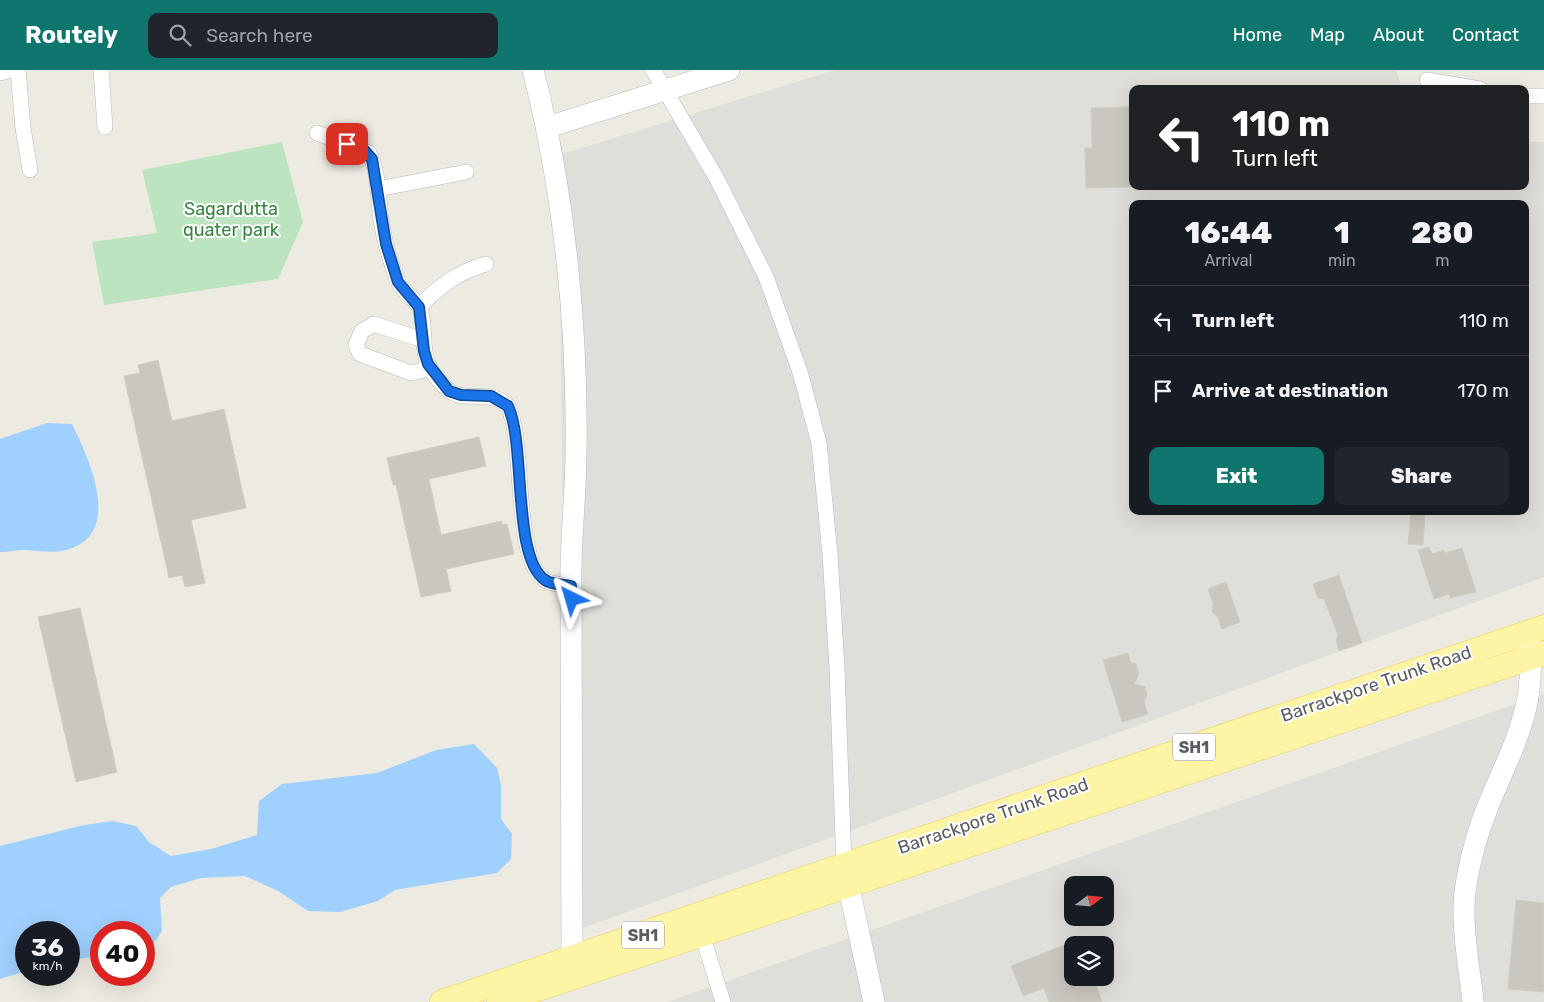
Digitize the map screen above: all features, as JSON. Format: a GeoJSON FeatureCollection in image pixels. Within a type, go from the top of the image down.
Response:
{"type":"FeatureCollection","features":[{"type":"Feature","properties":{"kind":"main road","name":"Barrackpore Trunk Road"},"geometry":{"type":"LineString","coordinates":[[442,1002],[702,934],[846,876],[1536,630]]}},
{"type":"Feature","properties":{"kind":"main road","name":"Barrackpore Trunk Road"},"geometry":{"type":"LineString","coordinates":[[499,1002],[523,998],[574,967],[846,876],[1539,655]]}},
{"type":"Feature","properties":{"kind":"street"},"geometry":{"type":"LineString","coordinates":[[0,73],[10,70]]}},
{"type":"Feature","properties":{"kind":"street"},"geometry":{"type":"LineString","coordinates":[[18,70],[23,128],[30,170]]}},
{"type":"Feature","properties":{"kind":"street"},"geometry":{"type":"LineString","coordinates":[[101,70],[104,127]]}},
{"type":"Feature","properties":{"kind":"street"},"geometry":{"type":"LineString","coordinates":[[533,70],[548,127],[566,267],[574,352],[576,451],[571,586],[574,967]]}},
{"type":"Feature","properties":{"kind":"street"},"geometry":{"type":"LineString","coordinates":[[653,70],[716,180],[766,276],[800,372],[819,443],[830,554],[846,876],[874,1002]]}},
{"type":"Feature","properties":{"kind":"street"},"geometry":{"type":"LineString","coordinates":[[548,127],[729,70]]}},
{"type":"Feature","properties":{"kind":"street"},"geometry":{"type":"LineString","coordinates":[[1427,80],[1456,85]]}},
{"type":"Feature","properties":{"kind":"street"},"geometry":{"type":"LineString","coordinates":[[1529,96],[1544,96]]}},
{"type":"Feature","properties":{"kind":"street"},"geometry":{"type":"LineString","coordinates":[[317,133],[369,153],[378,189],[384,234],[397,280],[419,307],[428,364],[449,391],[461,395],[491,396],[508,406],[513,423],[524,524],[531,561],[544,579],[551,583],[571,586]]}},
{"type":"Feature","properties":{"kind":"street"},"geometry":{"type":"LineString","coordinates":[[378,189],[466,172]]}},
{"type":"Feature","properties":{"kind":"street"},"geometry":{"type":"LineString","coordinates":[[419,307],[446,281],[486,264]]}},
{"type":"Feature","properties":{"kind":"street"},"geometry":{"type":"LineString","coordinates":[[423,340],[374,324],[362,331],[356,345],[360,354],[412,373],[422,371],[428,364]]}},
{"type":"Feature","properties":{"kind":"street"},"geometry":{"type":"LineString","coordinates":[[1473,1002],[1464,908],[1468,875],[1474,846],[1485,814],[1529,712],[1539,655],[1536,630]]}},
{"type":"Feature","properties":{"kind":"street"},"geometry":{"type":"LineString","coordinates":[[702,934],[723,1002]]}},
{"type":"Feature","properties":{"kind":"shaded area"},"geometry":{"type":"Polygon","coordinates":[[[835,70],[1396,70],[1401,85],[1129,85],[1129,190],[1529,190],[1529,142],[1544,142],[1544,577],[567,934],[559,155],[835,70]]]}},
{"type":"Feature","properties":{"kind":"shaded area"},"geometry":{"type":"Polygon","coordinates":[[[1544,694],[1544,1002],[667,1002],[1544,694]]]}},
{"type":"Feature","properties":{"kind":"green space","name":"Sagardutta quater park"},"geometry":{"type":"Polygon","coordinates":[[[282,142],[303,222],[278,279],[104,305],[92,242],[157,233],[142,170],[282,142]]]}},
{"type":"Feature","properties":{"kind":"water"},"geometry":{"type":"Polygon","coordinates":[[[47,423],[72,424],[87,457],[98,495],[98,513],[94,529],[84,542],[66,550],[55,552],[23,550],[0,552],[0,439],[47,423]]]}},
{"type":"Feature","properties":{"kind":"water"},"geometry":{"type":"Polygon","coordinates":[[[474,744],[497,768],[501,785],[501,819],[512,834],[511,859],[497,873],[395,890],[378,901],[340,912],[308,911],[278,891],[245,876],[201,878],[171,887],[160,898],[162,931],[155,941],[155,921],[90,921],[90,957],[80,959],[80,921],[15,921],[15,974],[0,979],[0,846],[84,825],[113,821],[136,826],[149,842],[171,856],[211,849],[257,835],[259,801],[282,784],[377,773],[436,750],[474,744]]]}},
{"type":"Feature","properties":{"kind":"building"},"geometry":{"type":"Polygon","coordinates":[[[1129,107],[1129,187],[1086,188],[1085,148],[1092,148],[1091,108],[1129,107]]]}},
{"type":"Feature","properties":{"kind":"building"},"geometry":{"type":"Polygon","coordinates":[[[158,360],[172,421],[224,409],[246,508],[191,520],[205,583],[185,587],[182,575],[169,578],[124,376],[140,373],[138,365],[158,360]]]}},
{"type":"Feature","properties":{"kind":"building"},"geometry":{"type":"Polygon","coordinates":[[[479,437],[486,466],[429,479],[441,535],[502,521],[502,525],[507,524],[514,554],[446,569],[451,591],[421,597],[396,485],[393,485],[387,458],[479,437]]]}},
{"type":"Feature","properties":{"kind":"building"},"geometry":{"type":"Polygon","coordinates":[[[1411,515],[1425,515],[1423,545],[1408,544],[1411,515]]]}},
{"type":"Feature","properties":{"kind":"building"},"geometry":{"type":"Polygon","coordinates":[[[1429,547],[1432,554],[1444,550],[1445,553],[1462,548],[1476,592],[1450,598],[1449,594],[1434,599],[1418,550],[1429,547]]]}},
{"type":"Feature","properties":{"kind":"building"},"geometry":{"type":"Polygon","coordinates":[[[1339,575],[1362,643],[1339,651],[1336,641],[1338,635],[1324,599],[1318,598],[1313,584],[1339,575]]]}},
{"type":"Feature","properties":{"kind":"building"},"geometry":{"type":"Polygon","coordinates":[[[1226,582],[1240,622],[1222,629],[1218,617],[1212,612],[1213,603],[1208,589],[1226,582]]]}},
{"type":"Feature","properties":{"kind":"building"},"geometry":{"type":"Polygon","coordinates":[[[80,608],[117,772],[76,782],[38,617],[80,608]]]}},
{"type":"Feature","properties":{"kind":"building"},"geometry":{"type":"Polygon","coordinates":[[[1128,653],[1131,663],[1136,664],[1139,674],[1134,684],[1145,687],[1147,694],[1144,702],[1148,714],[1122,722],[1103,660],[1128,653]]]}},
{"type":"Feature","properties":{"kind":"building"},"geometry":{"type":"Polygon","coordinates":[[[1516,900],[1544,903],[1544,992],[1508,989],[1516,900]]]}},
{"type":"Feature","properties":{"kind":"building"},"geometry":{"type":"Polygon","coordinates":[[[1064,945],[1064,986],[1097,986],[1102,1002],[1049,1002],[1044,988],[1023,996],[1011,966],[1064,945]]]}},
{"type":"Feature","properties":{"kind":"route"},"geometry":{"type":"LineString","coordinates":[[347,144],[369,153],[372,159],[386,244],[400,286],[419,307],[421,312],[423,345],[428,364],[449,391],[461,395],[491,396],[508,406],[513,423],[527,547],[531,561],[544,579],[551,583],[571,586],[572,599]]}}]}
